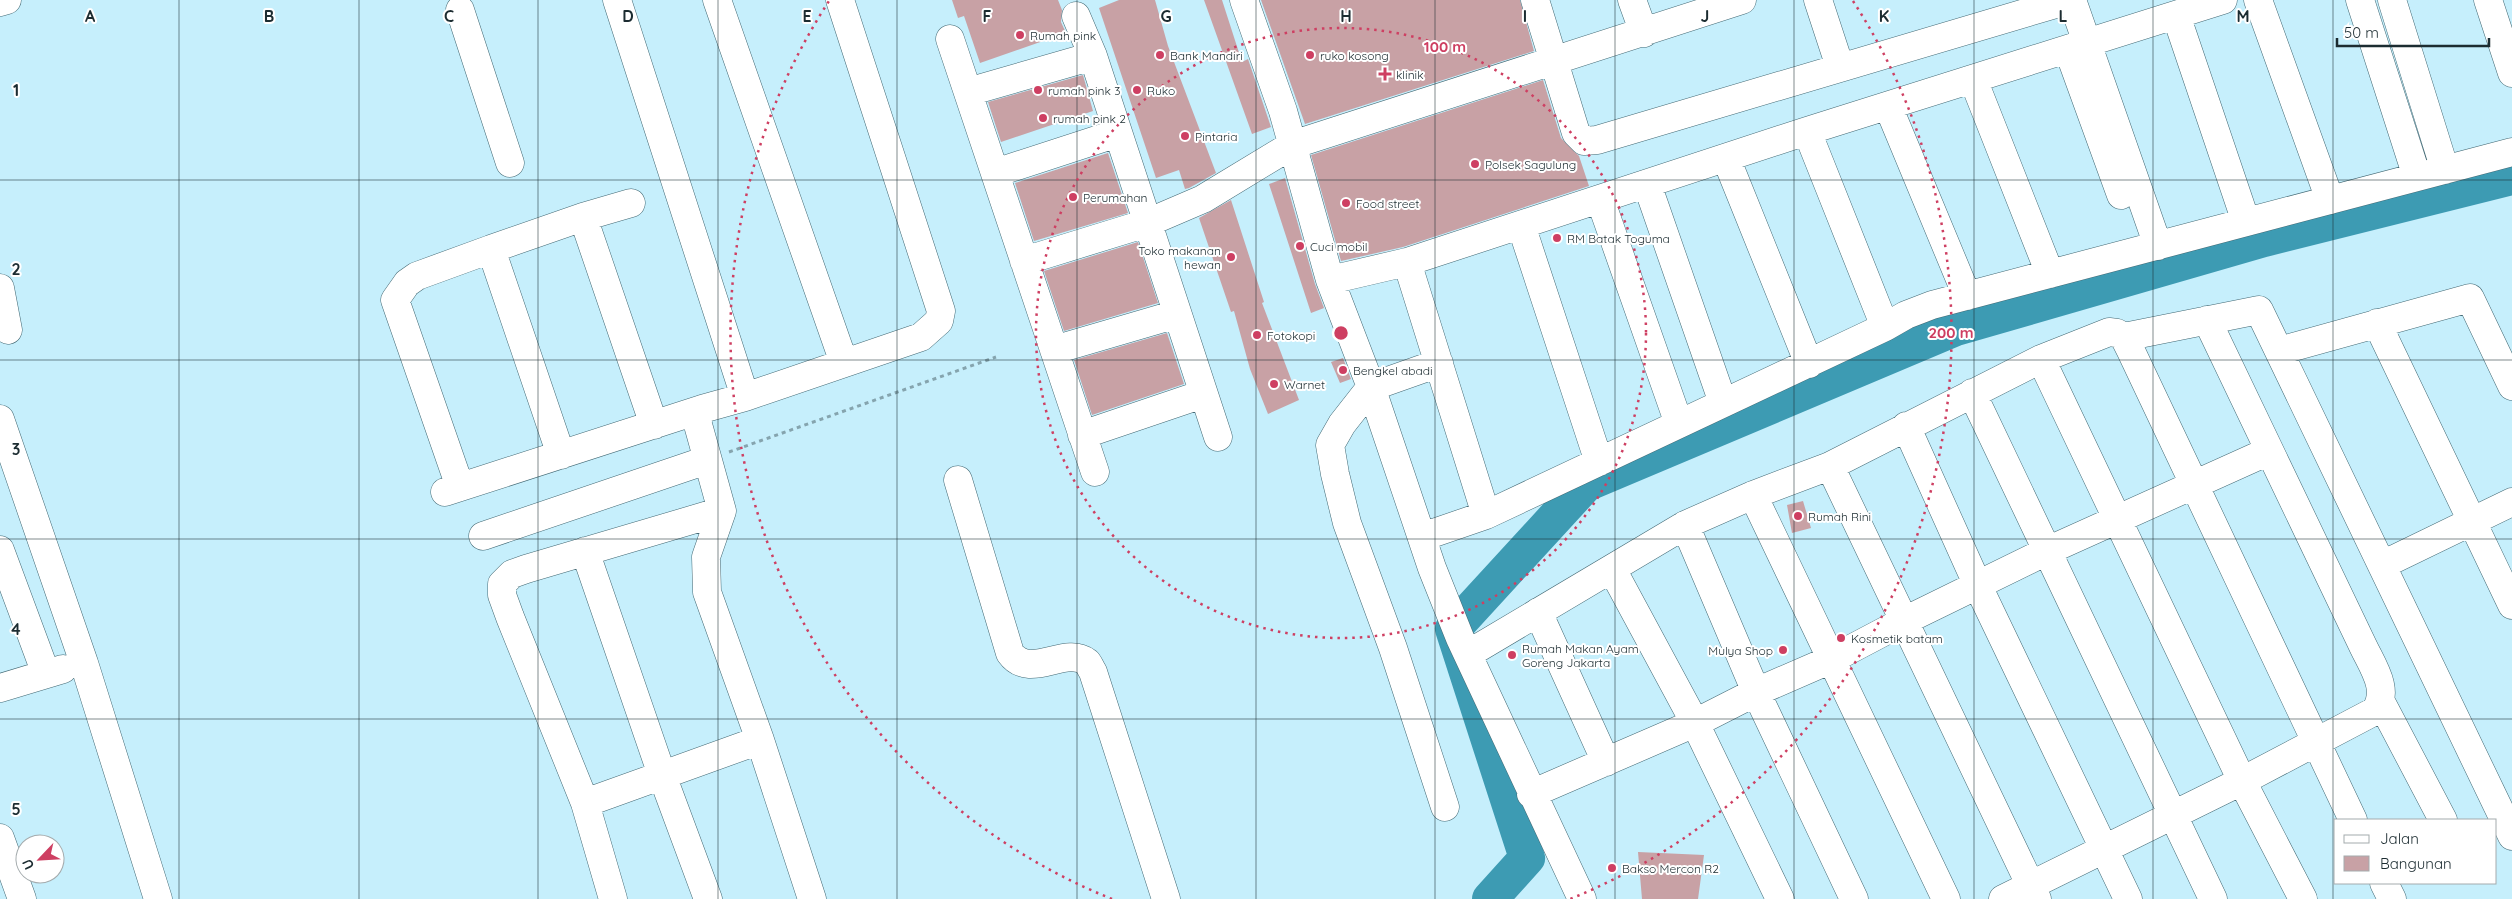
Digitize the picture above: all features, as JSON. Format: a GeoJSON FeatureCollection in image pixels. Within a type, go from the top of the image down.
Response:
{"type":"FeatureCollection","features":[{"type":"Feature","properties":{"kind":"street"},"geometry":{"type":"LineString","coordinates":[[0,2],[7,0]]}},
{"type":"Feature","properties":{"kind":"street"},"geometry":{"type":"LineString","coordinates":[[617,0],[745,397]]}},
{"type":"Feature","properties":{"kind":"street"},"geometry":{"type":"LineString","coordinates":[[717,0],[844,363]]}},
{"type":"Feature","properties":{"kind":"street"},"geometry":{"type":"LineString","coordinates":[[632,202],[583,217],[418,276],[407,283],[395,300],[453,489],[745,397],[921,337],[939,321],[941,311],[840,0]]}},
{"type":"Feature","properties":{"kind":"street"},"geometry":{"type":"LineString","coordinates":[[1244,0],[1283,111],[1330,280],[1371,387],[1432,568],[1464,646],[1582,899]]}},
{"type":"Feature","properties":{"kind":"street"},"geometry":{"type":"LineString","coordinates":[[1535,0],[1576,133],[1584,141],[1598,140],[2071,0],[2078,46],[2150,248]]}},
{"type":"Feature","properties":{"kind":"street"},"geometry":{"type":"LineString","coordinates":[[1632,0],[1644,33]]}},
{"type":"Feature","properties":{"kind":"street"},"geometry":{"type":"LineString","coordinates":[[1818,0],[1840,67]]}},
{"type":"Feature","properties":{"kind":"street"},"geometry":{"type":"LineString","coordinates":[[1330,280],[1407,262],[1807,131],[2223,0]]}},
{"type":"Feature","properties":{"kind":"street"},"geometry":{"type":"LineString","coordinates":[[2258,0],[2330,200]]}},
{"type":"Feature","properties":{"kind":"street"},"geometry":{"type":"LineString","coordinates":[[2360,0],[2417,177]]}},
{"type":"Feature","properties":{"kind":"street"},"geometry":{"type":"LineString","coordinates":[[2392,0],[2445,170]]}},
{"type":"Feature","properties":{"kind":"street"},"geometry":{"type":"LineString","coordinates":[[2488,0],[2512,73]]}},
{"type":"Feature","properties":{"kind":"street"},"geometry":{"type":"LineString","coordinates":[[1024,261],[1148,223],[1203,199],[1292,145],[1554,59],[1644,33],[1735,1]]}},
{"type":"Feature","properties":{"kind":"street"},"geometry":{"type":"LineString","coordinates":[[460,10],[510,163]]}},
{"type":"Feature","properties":{"kind":"street"},"geometry":{"type":"LineString","coordinates":[[2176,15],[2246,222]]}},
{"type":"Feature","properties":{"kind":"street"},"geometry":{"type":"LineString","coordinates":[[1076,16],[1094,56],[1218,437]]}},
{"type":"Feature","properties":{"kind":"street"},"geometry":{"type":"LineString","coordinates":[[950,39],[1095,472]]}},
{"type":"Feature","properties":{"kind":"street"},"geometry":{"type":"LineString","coordinates":[[968,92],[1094,56]]}},
{"type":"Feature","properties":{"kind":"street"},"geometry":{"type":"LineString","coordinates":[[1974,79],[2050,274]]}},
{"type":"Feature","properties":{"kind":"street"},"geometry":{"type":"LineString","coordinates":[[1888,106],[1967,296]]}},
{"type":"Feature","properties":{"kind":"street"},"geometry":{"type":"LineString","coordinates":[[1807,131],[1885,328]]}},
{"type":"Feature","properties":{"kind":"street"},"geometry":{"type":"LineString","coordinates":[[995,173],[1118,132]]}},
{"type":"Feature","properties":{"kind":"street"},"geometry":{"type":"LineString","coordinates":[[1422,537],[1486,515],[1885,328],[1906,315],[1967,296],[2512,152]]}},
{"type":"Feature","properties":{"kind":"street"},"geometry":{"type":"LineString","coordinates":[[1726,158],[1808,364]]}},
{"type":"Feature","properties":{"kind":"street"},"geometry":{"type":"LineString","coordinates":[[1647,184],[1723,404]]}},
{"type":"Feature","properties":{"kind":"street"},"geometry":{"type":"LineString","coordinates":[[1600,199],[1679,424]]}},
{"type":"Feature","properties":{"kind":"street"},"geometry":{"type":"LineString","coordinates":[[583,217],[654,425]]}},
{"type":"Feature","properties":{"kind":"street"},"geometry":{"type":"LineString","coordinates":[[1521,225],[1599,462]]}},
{"type":"Feature","properties":{"kind":"street"},"geometry":{"type":"LineString","coordinates":[[492,249],[561,454]]}},
{"type":"Feature","properties":{"kind":"street"},"geometry":{"type":"LineString","coordinates":[[1407,262],[1486,515]]}},
{"type":"Feature","properties":{"kind":"street"},"geometry":{"type":"LineString","coordinates":[[0,288],[8,330]]}},
{"type":"Feature","properties":{"kind":"street"},"geometry":{"type":"LineString","coordinates":[[2279,351],[2470,298],[2512,386]]}},
{"type":"Feature","properties":{"kind":"street"},"geometry":{"type":"LineString","coordinates":[[2124,337],[2260,310],[2382,565],[2504,798],[2512,836]]}},
{"type":"Feature","properties":{"kind":"street"},"geometry":{"type":"LineString","coordinates":[[1054,350],[1177,314]]}},
{"type":"Feature","properties":{"kind":"street"},"geometry":{"type":"LineString","coordinates":[[2207,320],[2375,673],[2382,693],[2381,702],[2442,819]]}},
{"type":"Feature","properties":{"kind":"street"},"geometry":{"type":"LineString","coordinates":[[2377,323],[2512,605]]}},
{"type":"Feature","properties":{"kind":"street"},"geometry":{"type":"LineString","coordinates":[[1464,646],[1538,612],[1685,525],[1753,495],[1830,466],[2041,359],[2109,332],[2117,333],[2124,337],[2354,819]]}},
{"type":"Feature","properties":{"kind":"street"},"geometry":{"type":"LineString","coordinates":[[2041,359],[2120,520],[2242,781],[2303,899]]}},
{"type":"Feature","properties":{"kind":"street"},"geometry":{"type":"LineString","coordinates":[[1440,363],[1371,387],[1342,424],[1330,444],[1347,523],[1392,648],[1445,807]]}},
{"type":"Feature","properties":{"kind":"street"},"geometry":{"type":"LineString","coordinates":[[1972,393],[2213,899]]}},
{"type":"Feature","properties":{"kind":"street"},"geometry":{"type":"LineString","coordinates":[[1082,434],[1203,394]]}},
{"type":"Feature","properties":{"kind":"street"},"geometry":{"type":"LineString","coordinates":[[702,409],[696,421],[697,428],[722,511],[706,557],[707,592],[760,740],[812,899]]}},
{"type":"Feature","properties":{"kind":"street"},"geometry":{"type":"LineString","coordinates":[[0,418],[84,663],[158,899]]}},
{"type":"Feature","properties":{"kind":"street"},"geometry":{"type":"LineString","coordinates":[[1906,426],[1978,586],[2128,899]]}},
{"type":"Feature","properties":{"kind":"street"},"geometry":{"type":"LineString","coordinates":[[1532,794],[1695,723],[1756,692],[1832,659],[1906,620],[2047,551],[2120,520],[2269,451]]}},
{"type":"Feature","properties":{"kind":"street"},"geometry":{"type":"LineString","coordinates":[[483,536],[707,460]]}},
{"type":"Feature","properties":{"kind":"street"},"geometry":{"type":"LineString","coordinates":[[1830,466],[1906,620],[2034,892]]}},
{"type":"Feature","properties":{"kind":"street"},"geometry":{"type":"LineString","coordinates":[[958,480],[1010,653],[1015,660],[1025,664],[1075,658],[1087,662],[1093,672],[1166,899]]}},
{"type":"Feature","properties":{"kind":"street"},"geometry":{"type":"LineString","coordinates":[[1753,495],[1946,899]]}},
{"type":"Feature","properties":{"kind":"street"},"geometry":{"type":"LineString","coordinates":[[2382,565],[2512,502]]}},
{"type":"Feature","properties":{"kind":"street"},"geometry":{"type":"LineString","coordinates":[[613,899],[585,803],[510,617],[501,588],[502,584],[512,574],[722,511]]}},
{"type":"Feature","properties":{"kind":"street"},"geometry":{"type":"LineString","coordinates":[[1685,525],[1756,692],[1854,899]]}},
{"type":"Feature","properties":{"kind":"street"},"geometry":{"type":"LineString","coordinates":[[0,550],[46,674]]}},
{"type":"Feature","properties":{"kind":"street"},"geometry":{"type":"LineString","coordinates":[[585,552],[662,775],[708,899]]}},
{"type":"Feature","properties":{"kind":"street"},"geometry":{"type":"LineString","coordinates":[[1612,569],[1695,723],[1780,899]]}},
{"type":"Feature","properties":{"kind":"street"},"geometry":{"type":"LineString","coordinates":[[1538,612],[1606,762]]}},
{"type":"Feature","properties":{"kind":"street"},"geometry":{"type":"LineString","coordinates":[[0,688],[84,663]]}},
{"type":"Feature","properties":{"kind":"street"},"geometry":{"type":"LineString","coordinates":[[2004,899],[2034,892],[2103,848],[2316,743],[2374,710],[2381,702]]}},
{"type":"Feature","properties":{"kind":"street"},"geometry":{"type":"LineString","coordinates":[[585,803],[760,740]]}},
{"type":"Feature","properties":{"kind":"street"},"geometry":{"type":"LineString","coordinates":[[0,838],[22,899]]}},
{"type":"Feature","properties":{"kind":"street"},"geometry":{"type":"LineString","coordinates":[[2384,884],[2392,899]]}},
{"type":"Feature","properties":{"kind":"path"},"geometry":{"type":"LineString","coordinates":[[707,460],[996,357]]}},
{"type":"Feature","properties":{"kind":"building"},"geometry":{"type":"Polygon","coordinates":[[[952,0],[1058,0],[1062,10],[1061,22],[1066,33],[980,63],[964,16],[958,18],[952,0]]]}},
{"type":"Feature","properties":{"kind":"building"},"geometry":{"type":"Polygon","coordinates":[[[1119,0],[1155,0],[1168,46],[1216,173],[1189,188],[1185,189],[1179,170],[1156,178],[1099,8],[1119,0]]]}},
{"type":"Feature","properties":{"kind":"building"},"geometry":{"type":"Polygon","coordinates":[[[1204,0],[1222,0],[1242,62],[1248,59],[1271,127],[1252,134],[1204,0]]]}},
{"type":"Feature","properties":{"kind":"building"},"geometry":{"type":"Polygon","coordinates":[[[1261,0],[1520,0],[1534,51],[1305,124],[1261,0]]]}},
{"type":"Feature","properties":{"kind":"building"},"geometry":{"type":"Polygon","coordinates":[[[1083,75],[1093,111],[1001,142],[988,102],[1083,75]]]}},
{"type":"Feature","properties":{"kind":"building","name":"Polsek Sagulung"},"geometry":{"type":"Polygon","coordinates":[[[1543,80],[1561,138],[1579,156],[1589,186],[1403,247],[1341,261],[1311,155],[1543,80]]]}},
{"type":"Feature","properties":{"kind":"building","name":"Perumahan"},"geometry":{"type":"Polygon","coordinates":[[[1108,153],[1128,213],[1034,241],[1015,183],[1108,153]]]}},
{"type":"Feature","properties":{"kind":"building","name":"Cuci mobil"},"geometry":{"type":"Polygon","coordinates":[[[1285,178],[1315,284],[1324,308],[1311,313],[1269,184],[1285,178]]]}},
{"type":"Feature","properties":{"kind":"building"},"geometry":{"type":"Polygon","coordinates":[[[1231,200],[1264,302],[1262,303],[1299,400],[1268,414],[1250,369],[1234,311],[1231,312],[1199,218],[1231,200]]]}},
{"type":"Feature","properties":{"kind":"building"},"geometry":{"type":"Polygon","coordinates":[[[1138,242],[1158,303],[1064,331],[1044,271],[1138,242]]]}},
{"type":"Feature","properties":{"kind":"building"},"geometry":{"type":"Polygon","coordinates":[[[1167,333],[1184,384],[1092,415],[1074,360],[1167,333]]]}},
{"type":"Feature","properties":{"kind":"building","name":"Bengkel abadi"},"geometry":{"type":"Polygon","coordinates":[[[1343,358],[1351,379],[1340,383],[1331,362],[1343,358]]]}},
{"type":"Feature","properties":{"kind":"building","name":"Rumah Rini"},"geometry":{"type":"Polygon","coordinates":[[[1803,501],[1811,528],[1792,533],[1787,505],[1803,501]]]}},
{"type":"Feature","properties":{"kind":"building"},"geometry":{"type":"Polygon","coordinates":[[[1638,852],[1704,855],[1698,899],[1642,899],[1638,852]]]}},
{"type":"Feature","properties":{"kind":"waterway"},"geometry":{"type":"LineString","coordinates":[[1490,899],[1527,858],[1453,629],[1586,484],[1956,328],[2264,239],[2512,177]]}},
{"type":"Feature","properties":{"kind":"place","name":"Rumah pink"},"geometry":{"type":"Point","coordinates":[1020,35]}},
{"type":"Feature","properties":{"kind":"place","name":"Bank Mandiri"},"geometry":{"type":"Point","coordinates":[1160,55]}},
{"type":"Feature","properties":{"kind":"place","name":"ruko kosong"},"geometry":{"type":"Point","coordinates":[1310,55]}},
{"type":"Feature","properties":{"kind":"place","name":"klinik"},"geometry":{"type":"Point","coordinates":[1385,74]}},
{"type":"Feature","properties":{"kind":"place","name":"rumah pink 3"},"geometry":{"type":"Point","coordinates":[1038,90]}},
{"type":"Feature","properties":{"kind":"place","name":"Ruko"},"geometry":{"type":"Point","coordinates":[1137,90]}},
{"type":"Feature","properties":{"kind":"place","name":"rumah pink 2"},"geometry":{"type":"Point","coordinates":[1043,118]}},
{"type":"Feature","properties":{"kind":"place","name":"Pintaria"},"geometry":{"type":"Point","coordinates":[1185,136]}},
{"type":"Feature","properties":{"kind":"place","name":"Polsek Sagulung"},"geometry":{"type":"Point","coordinates":[1475,164]}},
{"type":"Feature","properties":{"kind":"place","name":"Perumahan"},"geometry":{"type":"Point","coordinates":[1073,197]}},
{"type":"Feature","properties":{"kind":"place","name":"Food street"},"geometry":{"type":"Point","coordinates":[1346,203]}},
{"type":"Feature","properties":{"kind":"place","name":"RM Batak Toguma"},"geometry":{"type":"Point","coordinates":[1557,238]}},
{"type":"Feature","properties":{"kind":"place","name":"Cuci mobil"},"geometry":{"type":"Point","coordinates":[1300,246]}},
{"type":"Feature","properties":{"kind":"place","name":"Toko makanan hewan"},"geometry":{"type":"Point","coordinates":[1231,257]}},
{"type":"Feature","properties":{"kind":"place","name":"Fotokopi"},"geometry":{"type":"Point","coordinates":[1257,335]}},
{"type":"Feature","properties":{"kind":"place","name":"Bengkel abadi"},"geometry":{"type":"Point","coordinates":[1343,370]}},
{"type":"Feature","properties":{"kind":"place","name":"Warnet"},"geometry":{"type":"Point","coordinates":[1274,384]}},
{"type":"Feature","properties":{"kind":"place","name":"Rumah Rini"},"geometry":{"type":"Point","coordinates":[1798,516]}},
{"type":"Feature","properties":{"kind":"place","name":"Kosmetik batam"},"geometry":{"type":"Point","coordinates":[1841,638]}},
{"type":"Feature","properties":{"kind":"place","name":"Mulya Shop"},"geometry":{"type":"Point","coordinates":[1783,650]}},
{"type":"Feature","properties":{"kind":"place","name":"Rumah Makan Ayam Goreng Jakarta"},"geometry":{"type":"Point","coordinates":[1512,655]}},
{"type":"Feature","properties":{"kind":"place","name":"Bakso Mercon R2"},"geometry":{"type":"Point","coordinates":[1612,868]}}]}
